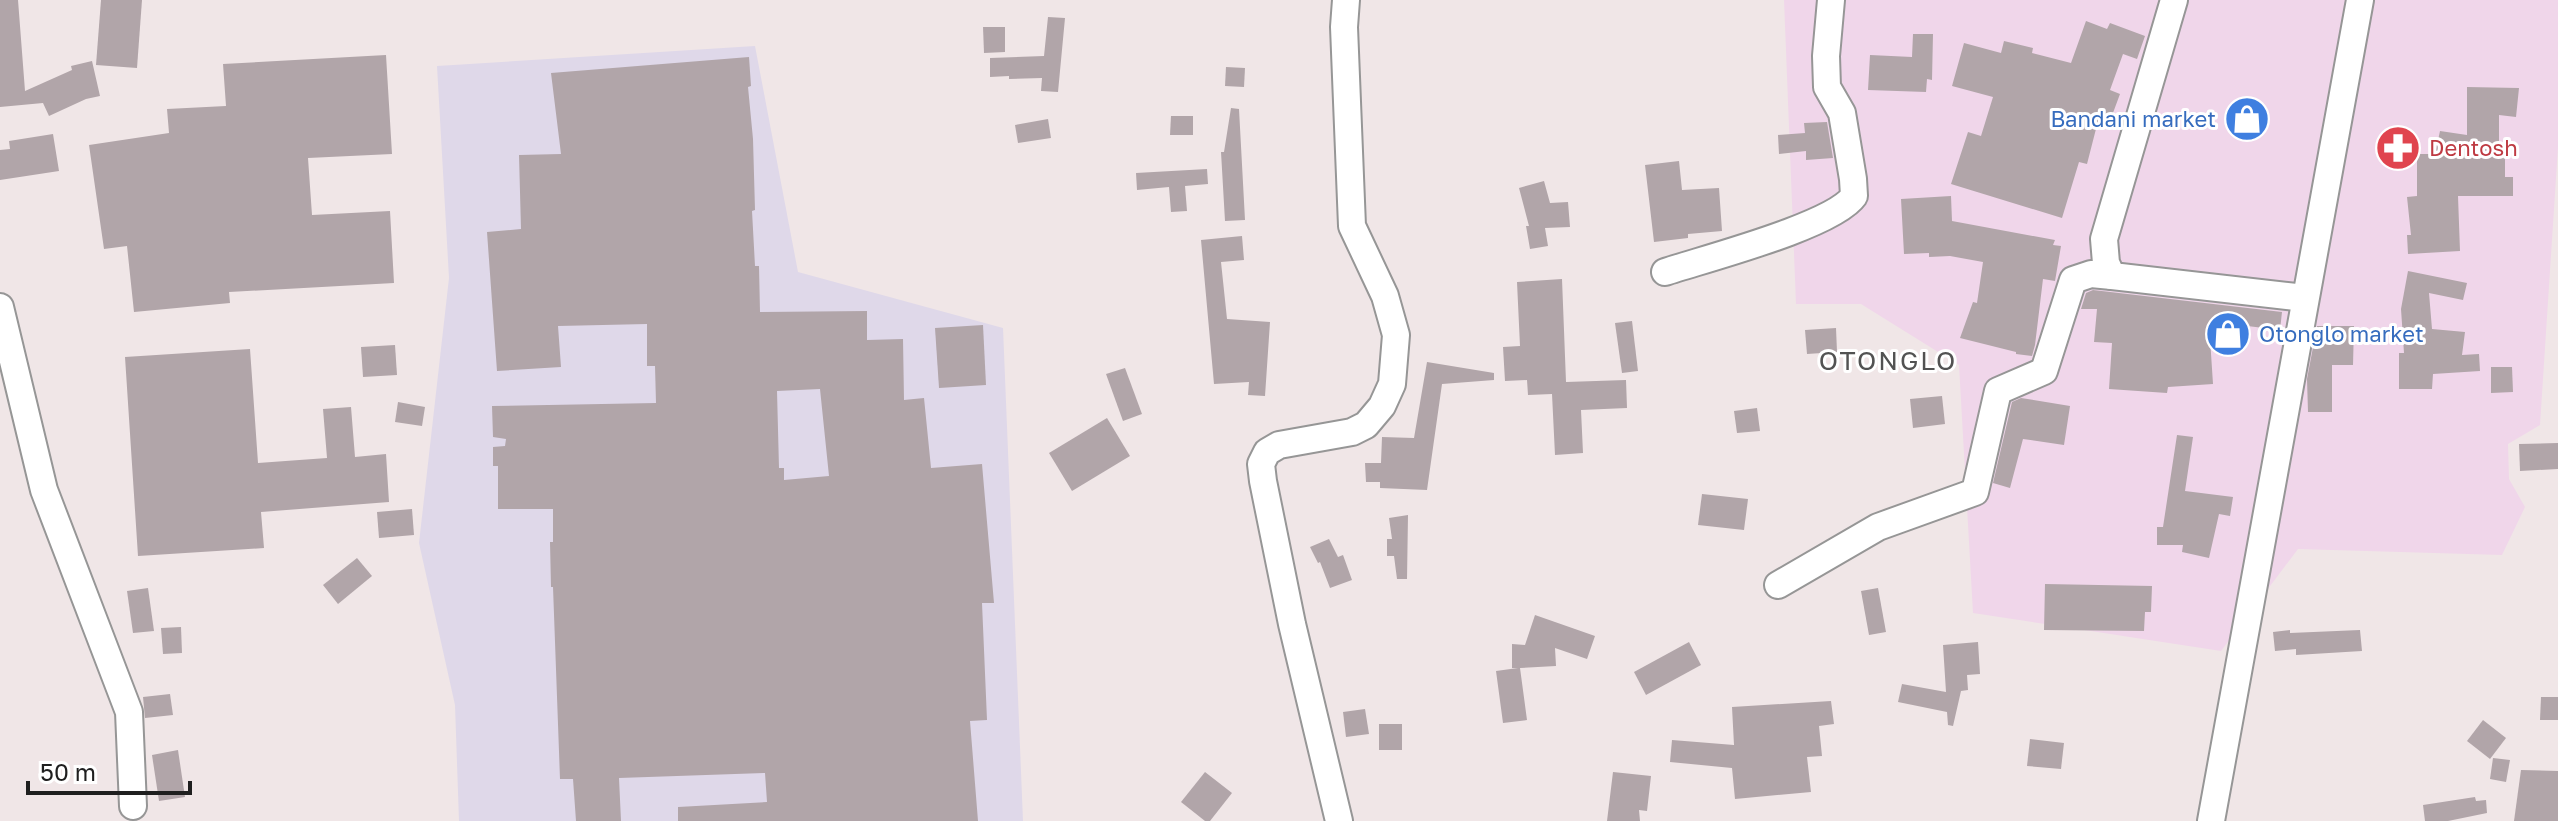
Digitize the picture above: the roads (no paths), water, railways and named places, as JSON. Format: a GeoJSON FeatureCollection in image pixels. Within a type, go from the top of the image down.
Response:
{"type":"FeatureCollection","features":[{"type":"Feature","properties":{"kind":"street"},"geometry":{"type":"LineString","coordinates":[[1339,821],[1292,624],[1261,464],[1267,452],[1279,445],[1352,432],[1366,425],[1382,406],[1392,384],[1396,335],[1385,296],[1352,226],[1344,27],[1346,0]]}},
{"type":"Feature","properties":{"kind":"street"},"geometry":{"type":"LineString","coordinates":[[1665,272],[1817,222],[1841,209],[1854,196],[1842,113],[1827,87],[1826,56],[1831,0]]}},
{"type":"Feature","properties":{"kind":"street"},"geometry":{"type":"LineString","coordinates":[[2112,276],[2106,263],[2104,239],[2174,0]]}},
{"type":"Feature","properties":{"kind":"street"},"geometry":{"type":"LineString","coordinates":[[2211,821],[2360,0]]}},
{"type":"Feature","properties":{"kind":"street"},"geometry":{"type":"LineString","coordinates":[[1778,585],[1878,527],[1975,492],[1998,391],[2044,371],[2073,280],[2091,274],[2305,298]]}},
{"type":"Feature","properties":{"kind":"street"},"geometry":{"type":"LineString","coordinates":[[0,307],[44,490],[129,712],[133,806]]}},
{"type":"Feature","properties":{"kind":"place","name":"Bandani market"},"geometry":{"type":"Point","coordinates":[2247,119]}},
{"type":"Feature","properties":{"kind":"place","name":"Dentosh"},"geometry":{"type":"Point","coordinates":[2398,148]}},
{"type":"Feature","properties":{"kind":"place","name":"Otonglo market"},"geometry":{"type":"Point","coordinates":[2228,334]}},
{"type":"Feature","properties":{"kind":"district","name":"OTONGLO"},"geometry":{"type":"Point","coordinates":[1888,361]}}]}
